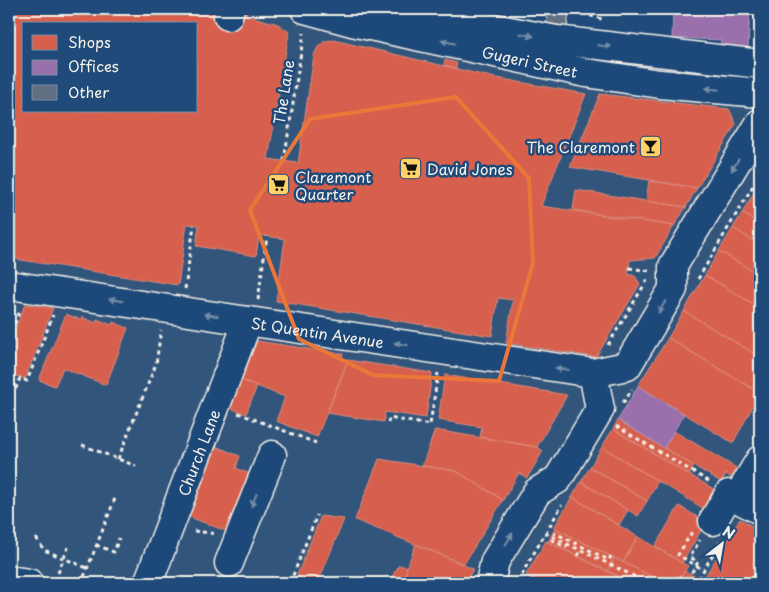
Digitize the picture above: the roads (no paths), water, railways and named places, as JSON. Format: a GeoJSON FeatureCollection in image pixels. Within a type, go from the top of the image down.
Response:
{"type":"FeatureCollection","features":[{"type":"Feature","properties":{"kind":"main road","name":"Gugeri Street"},"geometry":{"type":"LineString","coordinates":[[398,9],[556,40],[760,64]]}},
{"type":"Feature","properties":{"kind":"main road","name":"Gugeri Street"},"geometry":{"type":"LineString","coordinates":[[305,18],[352,22],[586,73],[660,84],[760,93]]}},
{"type":"Feature","properties":{"kind":"main road","name":"St Quentin Avenue"},"geometry":{"type":"LineString","coordinates":[[15,296],[253,311],[593,373],[627,366],[673,289],[673,266],[760,123]]}},
{"type":"Feature","properties":{"kind":"main road","name":"Church Lane"},"geometry":{"type":"LineString","coordinates":[[148,583],[253,311]]}},
{"type":"Feature","properties":{"kind":"main road"},"geometry":{"type":"LineString","coordinates":[[490,583],[495,561],[537,492],[558,479],[600,409],[593,373]]}},
{"type":"Feature","properties":{"kind":"main road"},"geometry":{"type":"LineString","coordinates":[[229,564],[272,455]]}},
{"type":"Feature","properties":{"kind":"main road"},"geometry":{"type":"LineString","coordinates":[[707,530],[743,500],[760,460]]}},
{"type":"Feature","properties":{"kind":"main road"},"geometry":{"type":"LineString","coordinates":[[9,580],[30,583]]}},
{"type":"Feature","properties":{"kind":"place","name":"The Claremont"},"geometry":{"type":"Point","coordinates":[651,146]}},
{"type":"Feature","properties":{"kind":"place","name":"David Jones"},"geometry":{"type":"Point","coordinates":[411,168]}},
{"type":"Feature","properties":{"kind":"place","name":"Claremont Quarter"},"geometry":{"type":"Point","coordinates":[279,185]}}]}
